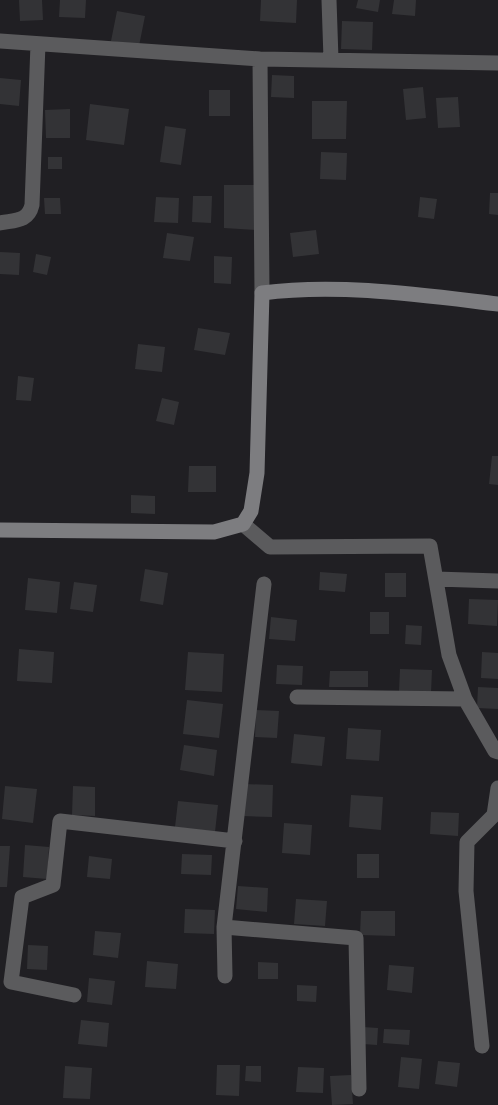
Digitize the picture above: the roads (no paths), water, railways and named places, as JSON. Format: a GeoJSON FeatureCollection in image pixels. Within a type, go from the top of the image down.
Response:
{"type":"FeatureCollection","features":[{"type":"Feature","properties":{"kind":"main road"},"geometry":{"type":"LineString","coordinates":[[0,530],[214,532],[243,524],[251,511],[257,473],[262,293],[296,289],[427,296],[498,304]]}},
{"type":"Feature","properties":{"kind":"street"},"geometry":{"type":"LineString","coordinates":[[329,0],[331,59]]}},
{"type":"Feature","properties":{"kind":"street"},"geometry":{"type":"LineString","coordinates":[[0,41],[260,59],[498,63]]}},
{"type":"Feature","properties":{"kind":"street"},"geometry":{"type":"LineString","coordinates":[[0,223],[24,219],[30,214],[32,205],[38,44]]}},
{"type":"Feature","properties":{"kind":"street"},"geometry":{"type":"LineString","coordinates":[[260,59],[262,293]]}},
{"type":"Feature","properties":{"kind":"street"},"geometry":{"type":"LineString","coordinates":[[243,524],[270,547],[430,546],[449,655],[465,699],[495,751],[498,752]]}},
{"type":"Feature","properties":{"kind":"street"},"geometry":{"type":"LineString","coordinates":[[436,579],[498,581]]}},
{"type":"Feature","properties":{"kind":"street"},"geometry":{"type":"LineString","coordinates":[[225,976],[225,927],[264,584]]}},
{"type":"Feature","properties":{"kind":"street"},"geometry":{"type":"LineString","coordinates":[[297,697],[465,699]]}},
{"type":"Feature","properties":{"kind":"street"},"geometry":{"type":"LineString","coordinates":[[482,1046],[466,891],[467,842],[494,816],[498,788]]}},
{"type":"Feature","properties":{"kind":"street"},"geometry":{"type":"LineString","coordinates":[[74,995],[11,982],[22,897],[53,885],[60,821],[235,841]]}},
{"type":"Feature","properties":{"kind":"street"},"geometry":{"type":"LineString","coordinates":[[225,927],[356,938],[359,1089]]}}]}
